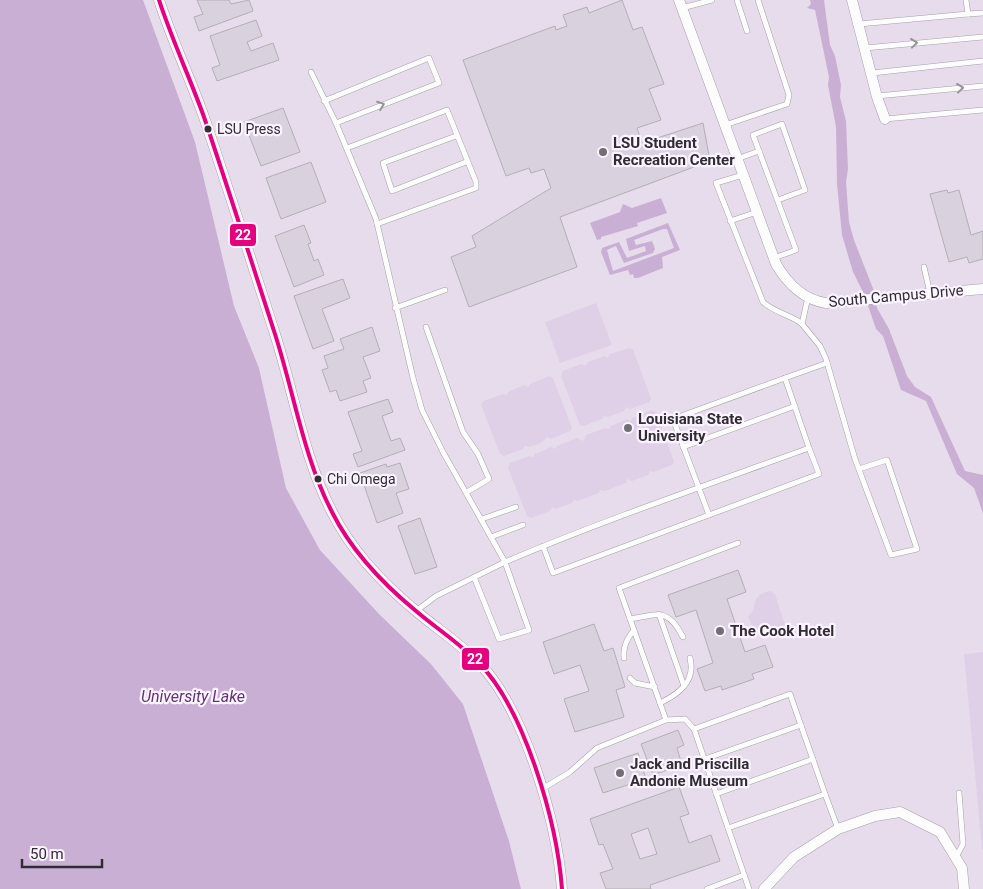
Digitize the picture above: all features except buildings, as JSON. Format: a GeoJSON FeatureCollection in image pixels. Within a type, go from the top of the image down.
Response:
{"type":"FeatureCollection","features":[{"type":"Feature","properties":{"kind":"street"},"geometry":{"type":"LineString","coordinates":[[159,0],[203,115],[283,358],[317,478],[339,526],[367,566],[416,611],[465,650],[492,679],[517,721],[542,790],[555,841],[562,889]]}},
{"type":"Feature","properties":{"kind":"street"},"geometry":{"type":"LineString","coordinates":[[852,0],[877,96],[885,119]]}},
{"type":"Feature","properties":{"kind":"street","name":"South Campus Drive"},"geometry":{"type":"LineString","coordinates":[[680,4],[756,212],[774,258],[785,279],[808,296],[820,302],[842,303],[983,289]]}},
{"type":"Feature","properties":{"kind":"street"},"geometry":{"type":"LineString","coordinates":[[764,889],[794,857],[838,829],[874,816],[900,812],[940,832],[962,868],[964,889]]}},
{"type":"Feature","properties":{"kind":"lane"},"geometry":{"type":"LineString","coordinates":[[680,4],[712,0]]}},
{"type":"Feature","properties":{"kind":"lane"},"geometry":{"type":"LineString","coordinates":[[737,0],[747,31]]}},
{"type":"Feature","properties":{"kind":"lane"},"geometry":{"type":"LineString","coordinates":[[725,125],[787,104],[789,96],[758,0]]}},
{"type":"Feature","properties":{"kind":"lane"},"geometry":{"type":"LineString","coordinates":[[966,0],[968,14]]}},
{"type":"Feature","properties":{"kind":"lane"},"geometry":{"type":"LineString","coordinates":[[858,24],[983,13]]}},
{"type":"Feature","properties":{"kind":"lane"},"geometry":{"type":"LineString","coordinates":[[865,48],[983,37]]}},
{"type":"Feature","properties":{"kind":"lane"},"geometry":{"type":"LineString","coordinates":[[324,101],[429,58],[438,83],[336,123]]}},
{"type":"Feature","properties":{"kind":"lane"},"geometry":{"type":"LineString","coordinates":[[872,73],[983,62]]}},
{"type":"Feature","properties":{"kind":"lane"},"geometry":{"type":"LineString","coordinates":[[311,72],[336,123],[377,224],[422,410],[443,452],[505,562],[529,630],[499,639],[474,577]]}},
{"type":"Feature","properties":{"kind":"lane"},"geometry":{"type":"LineString","coordinates":[[877,96],[983,86]]}},
{"type":"Feature","properties":{"kind":"lane"},"geometry":{"type":"LineString","coordinates":[[346,148],[447,110],[466,162],[476,182],[476,188],[377,224]]}},
{"type":"Feature","properties":{"kind":"lane"},"geometry":{"type":"LineString","coordinates":[[885,119],[983,110]]}},
{"type":"Feature","properties":{"kind":"lane"},"geometry":{"type":"LineString","coordinates":[[774,258],[796,250],[753,135],[782,124],[805,190],[778,200]]}},
{"type":"Feature","properties":{"kind":"lane"},"geometry":{"type":"LineString","coordinates":[[456,136],[383,163],[392,191],[466,162]]}},
{"type":"Feature","properties":{"kind":"lane"},"geometry":{"type":"LineString","coordinates":[[737,159],[759,151]]}},
{"type":"Feature","properties":{"kind":"lane"},"geometry":{"type":"LineString","coordinates":[[743,175],[716,183],[763,302],[774,311],[798,320],[820,346],[827,363],[859,469],[891,555],[916,548],[887,460],[859,469]]}},
{"type":"Feature","properties":{"kind":"lane"},"geometry":{"type":"LineString","coordinates":[[730,221],[756,212]]}},
{"type":"Feature","properties":{"kind":"lane"},"geometry":{"type":"LineString","coordinates":[[924,267],[930,294]]}},
{"type":"Feature","properties":{"kind":"lane"},"geometry":{"type":"LineString","coordinates":[[396,308],[445,290]]}},
{"type":"Feature","properties":{"kind":"lane"},"geometry":{"type":"LineString","coordinates":[[802,324],[808,296]]}},
{"type":"Feature","properties":{"kind":"lane"},"geometry":{"type":"LineString","coordinates":[[426,327],[463,432],[478,454],[489,479],[467,492]]}},
{"type":"Feature","properties":{"kind":"lane"},"geometry":{"type":"LineString","coordinates":[[709,515],[673,419],[827,363]]}},
{"type":"Feature","properties":{"kind":"lane"},"geometry":{"type":"LineString","coordinates":[[543,546],[553,573],[819,474],[785,378]]}},
{"type":"Feature","properties":{"kind":"lane"},"geometry":{"type":"LineString","coordinates":[[683,447],[795,406]]}},
{"type":"Feature","properties":{"kind":"lane"},"geometry":{"type":"LineString","coordinates":[[416,611],[436,596],[505,562],[543,546],[809,448]]}},
{"type":"Feature","properties":{"kind":"lane"},"geometry":{"type":"LineString","coordinates":[[482,519],[516,507]]}},
{"type":"Feature","properties":{"kind":"lane"},"geometry":{"type":"LineString","coordinates":[[491,536],[523,524]]}},
{"type":"Feature","properties":{"kind":"lane"},"geometry":{"type":"LineString","coordinates":[[666,720],[619,588],[738,543]]}},
{"type":"Feature","properties":{"kind":"lane"},"geometry":{"type":"LineString","coordinates":[[630,619],[659,614],[667,615],[676,622],[684,637]]}},
{"type":"Feature","properties":{"kind":"lane"},"geometry":{"type":"LineString","coordinates":[[659,614],[684,686]]}},
{"type":"Feature","properties":{"kind":"lane"},"geometry":{"type":"LineString","coordinates":[[624,658],[627,640],[634,630]]}},
{"type":"Feature","properties":{"kind":"lane"},"geometry":{"type":"LineString","coordinates":[[660,703],[679,694],[692,672],[690,658]]}},
{"type":"Feature","properties":{"kind":"lane"},"geometry":{"type":"LineString","coordinates":[[630,678],[634,683],[655,687]]}},
{"type":"Feature","properties":{"kind":"lane"},"geometry":{"type":"LineString","coordinates":[[694,729],[790,694],[838,829]]}},
{"type":"Feature","properties":{"kind":"lane"},"geometry":{"type":"LineString","coordinates":[[542,790],[570,772],[597,748],[666,720],[685,719],[694,729],[749,889]]}},
{"type":"Feature","properties":{"kind":"lane"},"geometry":{"type":"LineString","coordinates":[[704,759],[801,725]]}},
{"type":"Feature","properties":{"kind":"lane"},"geometry":{"type":"LineString","coordinates":[[716,794],[813,759]]}},
{"type":"Feature","properties":{"kind":"lane"},"geometry":{"type":"LineString","coordinates":[[956,857],[963,844],[959,793]]}},
{"type":"Feature","properties":{"kind":"lane"},"geometry":{"type":"LineString","coordinates":[[728,828],[826,794]]}},
{"type":"Feature","properties":{"kind":"lane"},"geometry":{"type":"LineString","coordinates":[[706,889],[744,875]]}},
{"type":"Feature","properties":{"kind":"shaded area","name":"Louisiana State University"},"geometry":{"type":"Polygon","coordinates":[[[143,0],[983,0],[983,889],[521,889],[509,841],[463,704],[431,664],[380,615],[320,550],[286,488],[259,368],[234,306],[143,0]]]}},
{"type":"Feature","properties":{"kind":"shaded area"},"geometry":{"type":"Polygon","coordinates":[[[596,303],[612,345],[560,363],[545,322],[596,303]]]}},
{"type":"Feature","properties":{"kind":"shaded area"},"geometry":{"type":"Polygon","coordinates":[[[629,348],[633,349],[651,399],[649,402],[630,409],[626,407],[624,411],[608,417],[604,416],[602,419],[583,426],[580,425],[561,376],[563,371],[581,364],[586,366],[588,362],[604,356],[608,358],[610,354],[629,348]]]}},
{"type":"Feature","properties":{"kind":"shaded area"},"geometry":{"type":"Polygon","coordinates":[[[549,376],[553,378],[572,428],[570,431],[551,439],[547,437],[537,444],[525,446],[523,449],[504,456],[500,454],[481,405],[483,401],[503,394],[507,395],[508,392],[524,385],[528,387],[530,384],[549,376]]]}},
{"type":"Feature","properties":{"kind":"shaded area"},"geometry":{"type":"Polygon","coordinates":[[[652,410],[656,412],[674,462],[672,465],[653,472],[650,471],[648,475],[632,481],[627,479],[626,483],[605,491],[600,490],[599,493],[577,501],[574,499],[572,503],[555,509],[552,507],[550,511],[531,518],[527,516],[508,468],[510,463],[529,456],[533,457],[535,454],[551,447],[555,449],[557,446],[577,438],[583,441],[586,435],[605,428],[609,429],[611,426],[627,419],[631,421],[632,418],[652,410]]]}},
{"type":"Feature","properties":{"kind":"shaded area"},"geometry":{"type":"Polygon","coordinates":[[[770,591],[775,594],[786,628],[785,633],[776,636],[767,635],[758,627],[753,628],[748,616],[753,609],[756,599],[763,593],[770,591]]]}},
{"type":"Feature","properties":{"kind":"shaded area"},"geometry":{"type":"Polygon","coordinates":[[[983,652],[983,849],[982,849],[964,654],[983,652]]]}},
{"type":"Feature","properties":{"kind":"water","name":"University Lake"},"geometry":{"type":"Polygon","coordinates":[[[0,0],[143,0],[195,142],[234,306],[259,368],[286,488],[320,550],[380,615],[431,664],[463,704],[509,841],[521,889],[0,889],[0,0]]]}},
{"type":"Feature","properties":{"kind":"water"},"geometry":{"type":"Polygon","coordinates":[[[810,0],[824,0],[830,45],[835,56],[841,85],[840,97],[846,121],[848,169],[846,182],[849,222],[854,240],[874,291],[877,308],[889,329],[907,376],[915,387],[931,397],[965,471],[983,475],[983,513],[974,488],[957,474],[926,401],[901,390],[883,336],[876,329],[864,294],[853,272],[842,235],[837,184],[836,127],[828,85],[829,77],[815,10],[807,8],[811,4],[810,0]]]}},
{"type":"Feature","properties":{"kind":"water"},"geometry":{"type":"Polygon","coordinates":[[[661,198],[667,213],[637,223],[638,226],[601,237],[601,239],[597,240],[590,223],[620,212],[623,204],[632,208],[661,198]]]}},
{"type":"Feature","properties":{"kind":"water"},"geometry":{"type":"Polygon","coordinates":[[[668,223],[680,250],[662,257],[663,268],[638,278],[634,278],[633,274],[630,275],[628,270],[610,275],[601,252],[602,248],[619,242],[627,258],[646,251],[645,246],[629,251],[626,239],[668,223]],[[667,229],[634,240],[636,245],[652,241],[655,249],[653,253],[624,263],[616,246],[607,250],[613,271],[674,248],[667,229]]]}},
{"type":"Feature","properties":{"kind":"transit line","name":"22"},"geometry":{"type":"LineString","coordinates":[[159,0],[199,102],[213,144],[274,331],[306,446],[322,491],[340,527],[358,554],[403,600],[478,662],[495,683],[524,737],[536,768],[553,832],[562,889]]}},
{"type":"Feature","properties":{"kind":"place","name":"LSU Press"},"geometry":{"type":"Point","coordinates":[208,129]}},
{"type":"Feature","properties":{"kind":"place","name":"LSU Student Recreation Center"},"geometry":{"type":"Point","coordinates":[603,152]}},
{"type":"Feature","properties":{"kind":"place","name":"Louisiana State University"},"geometry":{"type":"Point","coordinates":[628,428]}},
{"type":"Feature","properties":{"kind":"place","name":"Chi Omega"},"geometry":{"type":"Point","coordinates":[318,479]}},
{"type":"Feature","properties":{"kind":"place","name":"The Cook Hotel"},"geometry":{"type":"Point","coordinates":[720,631]}},
{"type":"Feature","properties":{"kind":"place","name":"Jack and Priscilla Andonie Museum"},"geometry":{"type":"Point","coordinates":[620,773]}}]}
